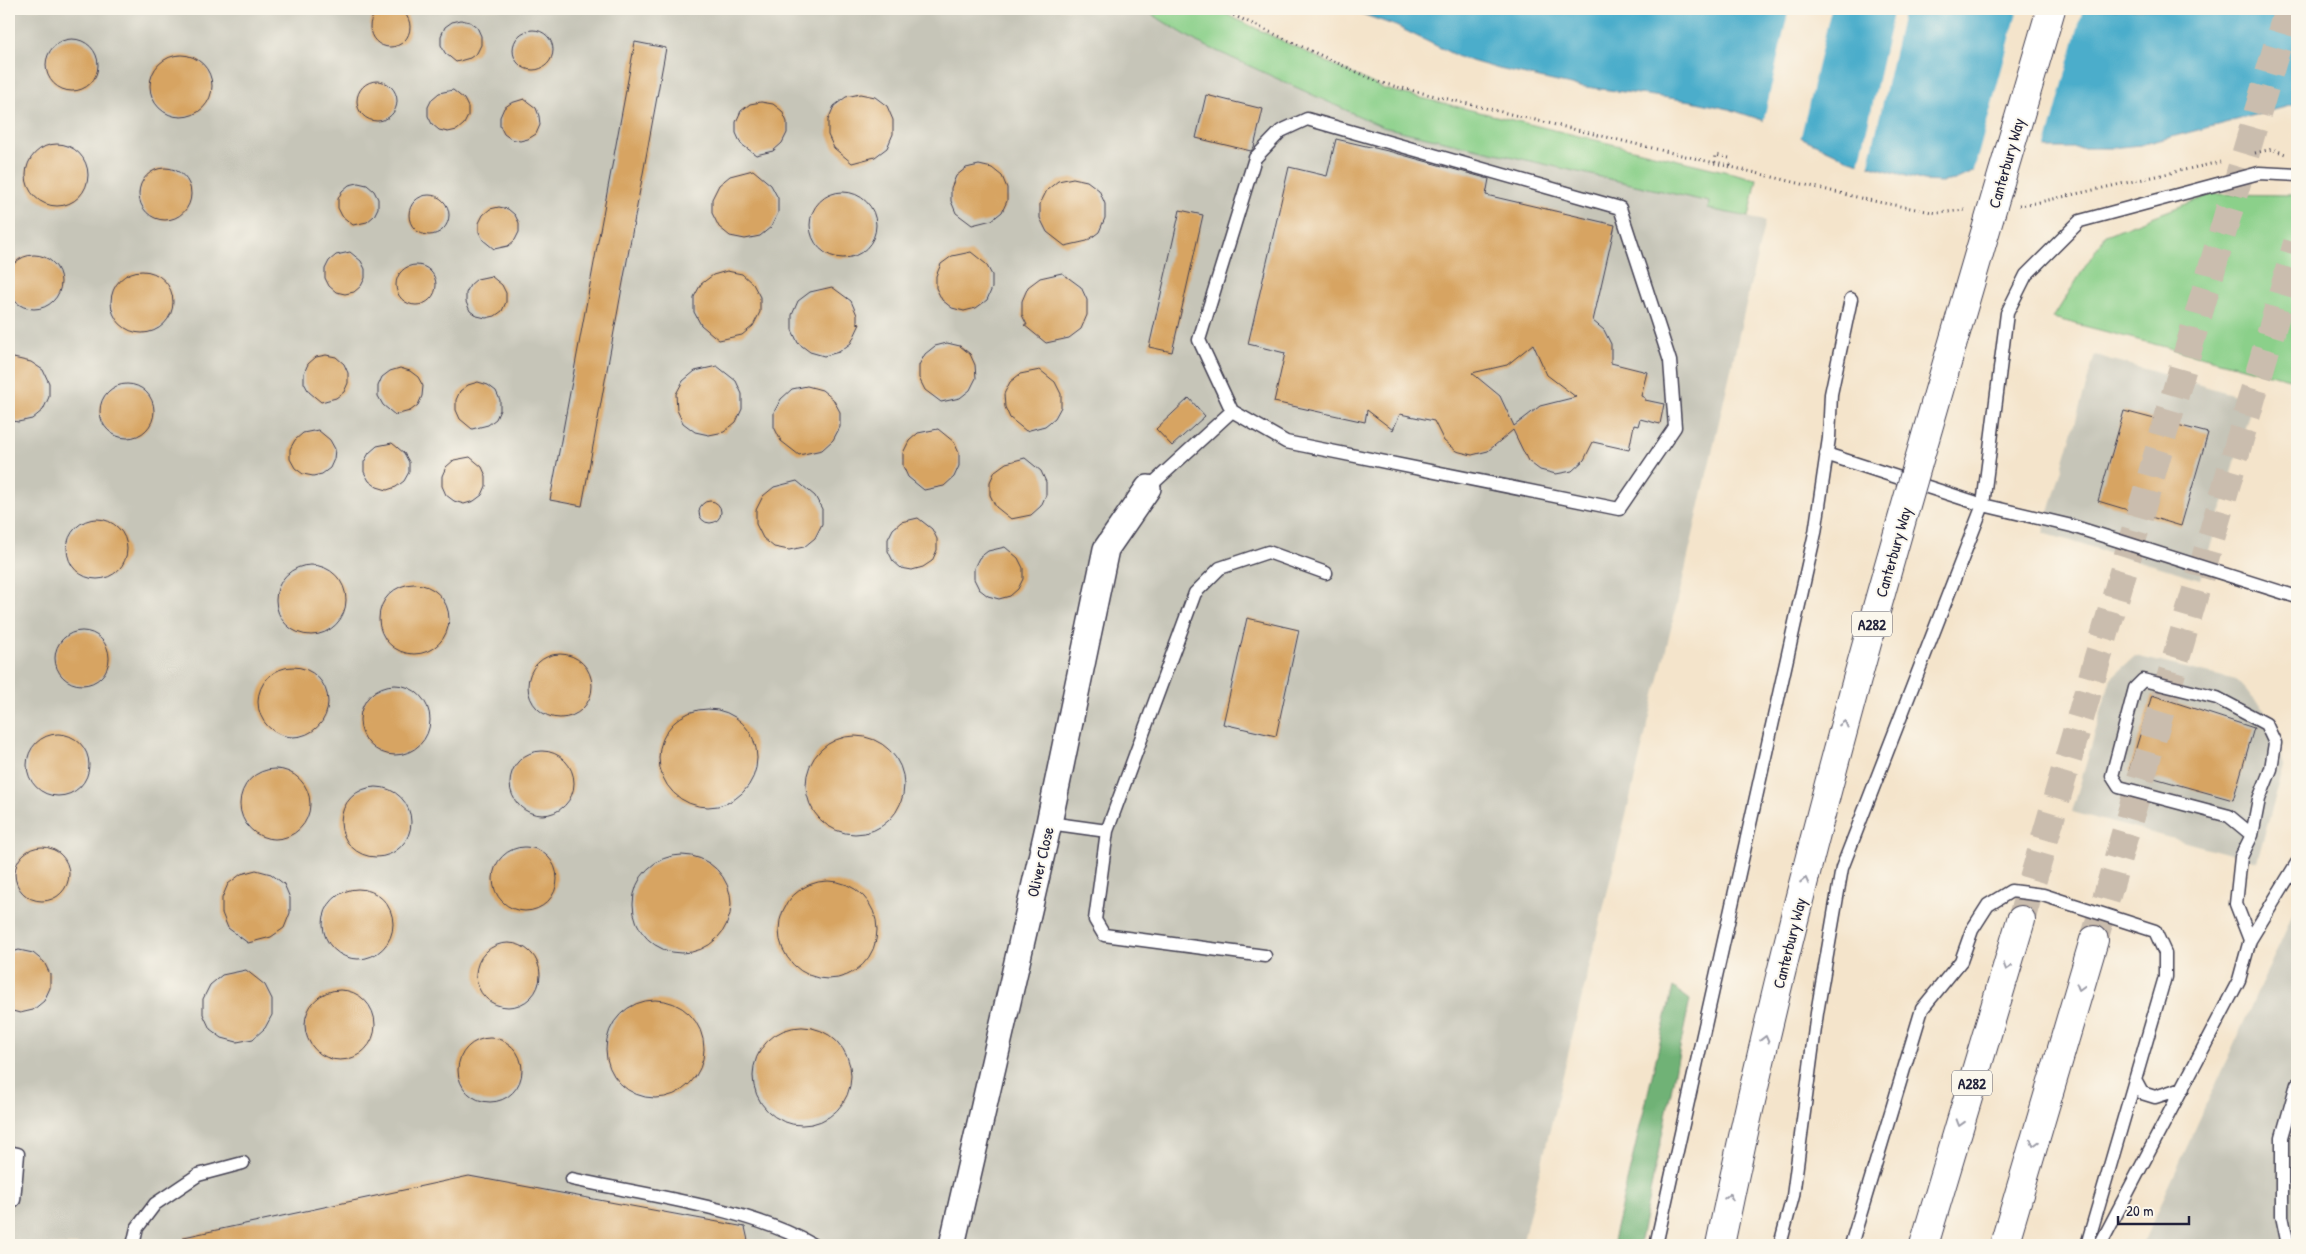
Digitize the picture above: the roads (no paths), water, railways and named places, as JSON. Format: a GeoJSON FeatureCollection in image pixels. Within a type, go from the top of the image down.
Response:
{"type":"FeatureCollection","features":[{"type":"Feature","properties":{"kind":"highway","name":"Canterbury Way"},"geometry":{"type":"LineString","coordinates":[[1720,1245],[1746,1118],[1854,686],[2050,9]]}},
{"type":"Feature","properties":{"kind":"highway","name":"A282"},"geometry":{"type":"LineString","coordinates":[[1924,1245],[2021,920]]}},
{"type":"Feature","properties":{"kind":"highway"},"geometry":{"type":"LineString","coordinates":[[2004,1245],[2094,940]]}},
{"type":"Feature","properties":{"kind":"street","name":"Oliver Close"},"geometry":{"type":"LineString","coordinates":[[952,1245],[1049,823],[1106,549],[1148,488]]}},
{"type":"Feature","properties":{"kind":"lane"},"geometry":{"type":"LineString","coordinates":[[1307,119],[1620,208],[1670,361],[1675,427],[1619,509],[1286,442],[1232,411],[1199,340],[1256,158],[1281,131],[1307,119]]}},
{"type":"Feature","properties":{"kind":"lane"},"geometry":{"type":"LineString","coordinates":[[1780,1245],[1793,1196],[1817,1013],[1842,868],[1983,505],[2007,313],[2026,275],[2080,221],[2258,173],[2297,175]]}},
{"type":"Feature","properties":{"kind":"lane"},"geometry":{"type":"LineString","coordinates":[[1656,1245],[1813,543],[1826,454],[1831,394],[1851,298]]}},
{"type":"Feature","properties":{"kind":"lane"},"geometry":{"type":"LineString","coordinates":[[1148,488],[1232,411]]}},
{"type":"Feature","properties":{"kind":"lane"},"geometry":{"type":"LineString","coordinates":[[1826,454],[1983,505],[2072,526],[2297,597]]}},
{"type":"Feature","properties":{"kind":"lane"},"geometry":{"type":"LineString","coordinates":[[1265,956],[1104,935],[1095,920],[1107,831],[1195,593],[1220,568],[1268,552],[1326,573]]}},
{"type":"Feature","properties":{"kind":"lane"},"geometry":{"type":"LineString","coordinates":[[2250,940],[2236,904],[2240,858],[2252,835],[2259,799],[2272,760],[2275,742],[2266,724],[2217,698],[2143,680],[2135,688],[2112,776],[2119,787],[2229,816],[2252,835]]}},
{"type":"Feature","properties":{"kind":"lane"},"geometry":{"type":"LineString","coordinates":[[1049,823],[1107,831]]}},
{"type":"Feature","properties":{"kind":"lane"},"geometry":{"type":"LineString","coordinates":[[2100,1245],[2239,980],[2250,940],[2297,864]]}},
{"type":"Feature","properties":{"kind":"lane"},"geometry":{"type":"LineString","coordinates":[[1852,1245],[1922,1010],[1961,960],[1972,930],[1988,905],[2011,891],[2042,895],[2155,931],[2165,953],[2165,977],[2087,1245]]}},
{"type":"Feature","properties":{"kind":"lane"},"geometry":{"type":"LineString","coordinates":[[2135,1080],[2142,1093],[2155,1097],[2183,1088]]}},
{"type":"Feature","properties":{"kind":"lane"},"geometry":{"type":"LineString","coordinates":[[2288,1245],[2282,1216],[2282,1137],[2297,1084]]}},
{"type":"Feature","properties":{"kind":"lane"},"geometry":{"type":"LineString","coordinates":[[9,1152],[18,1154],[14,1200],[9,1204]]}},
{"type":"Feature","properties":{"kind":"lane"},"geometry":{"type":"LineString","coordinates":[[133,1245],[137,1228],[155,1204],[198,1175],[243,1163]]}},
{"type":"Feature","properties":{"kind":"lane"},"geometry":{"type":"LineString","coordinates":[[572,1179],[719,1210],[793,1233],[813,1245]]}},
{"type":"Feature","properties":{"kind":"water"},"geometry":{"type":"Polygon","coordinates":[[[1348,9],[2297,9],[2297,104],[2141,145],[2111,148],[2046,148],[1988,143],[1981,168],[1955,180],[1941,182],[1924,181],[1850,160],[1768,122],[1729,109],[1692,101],[1571,85],[1499,69],[1461,58],[1396,26],[1348,9]]]}},
{"type":"Feature","properties":{"kind":"tunnel"},"geometry":{"type":"LineString","coordinates":[[2021,920],[2288,9]]}},
{"type":"Feature","properties":{"kind":"tunnel"},"geometry":{"type":"LineString","coordinates":[[2094,940],[2297,243]]}}]}
